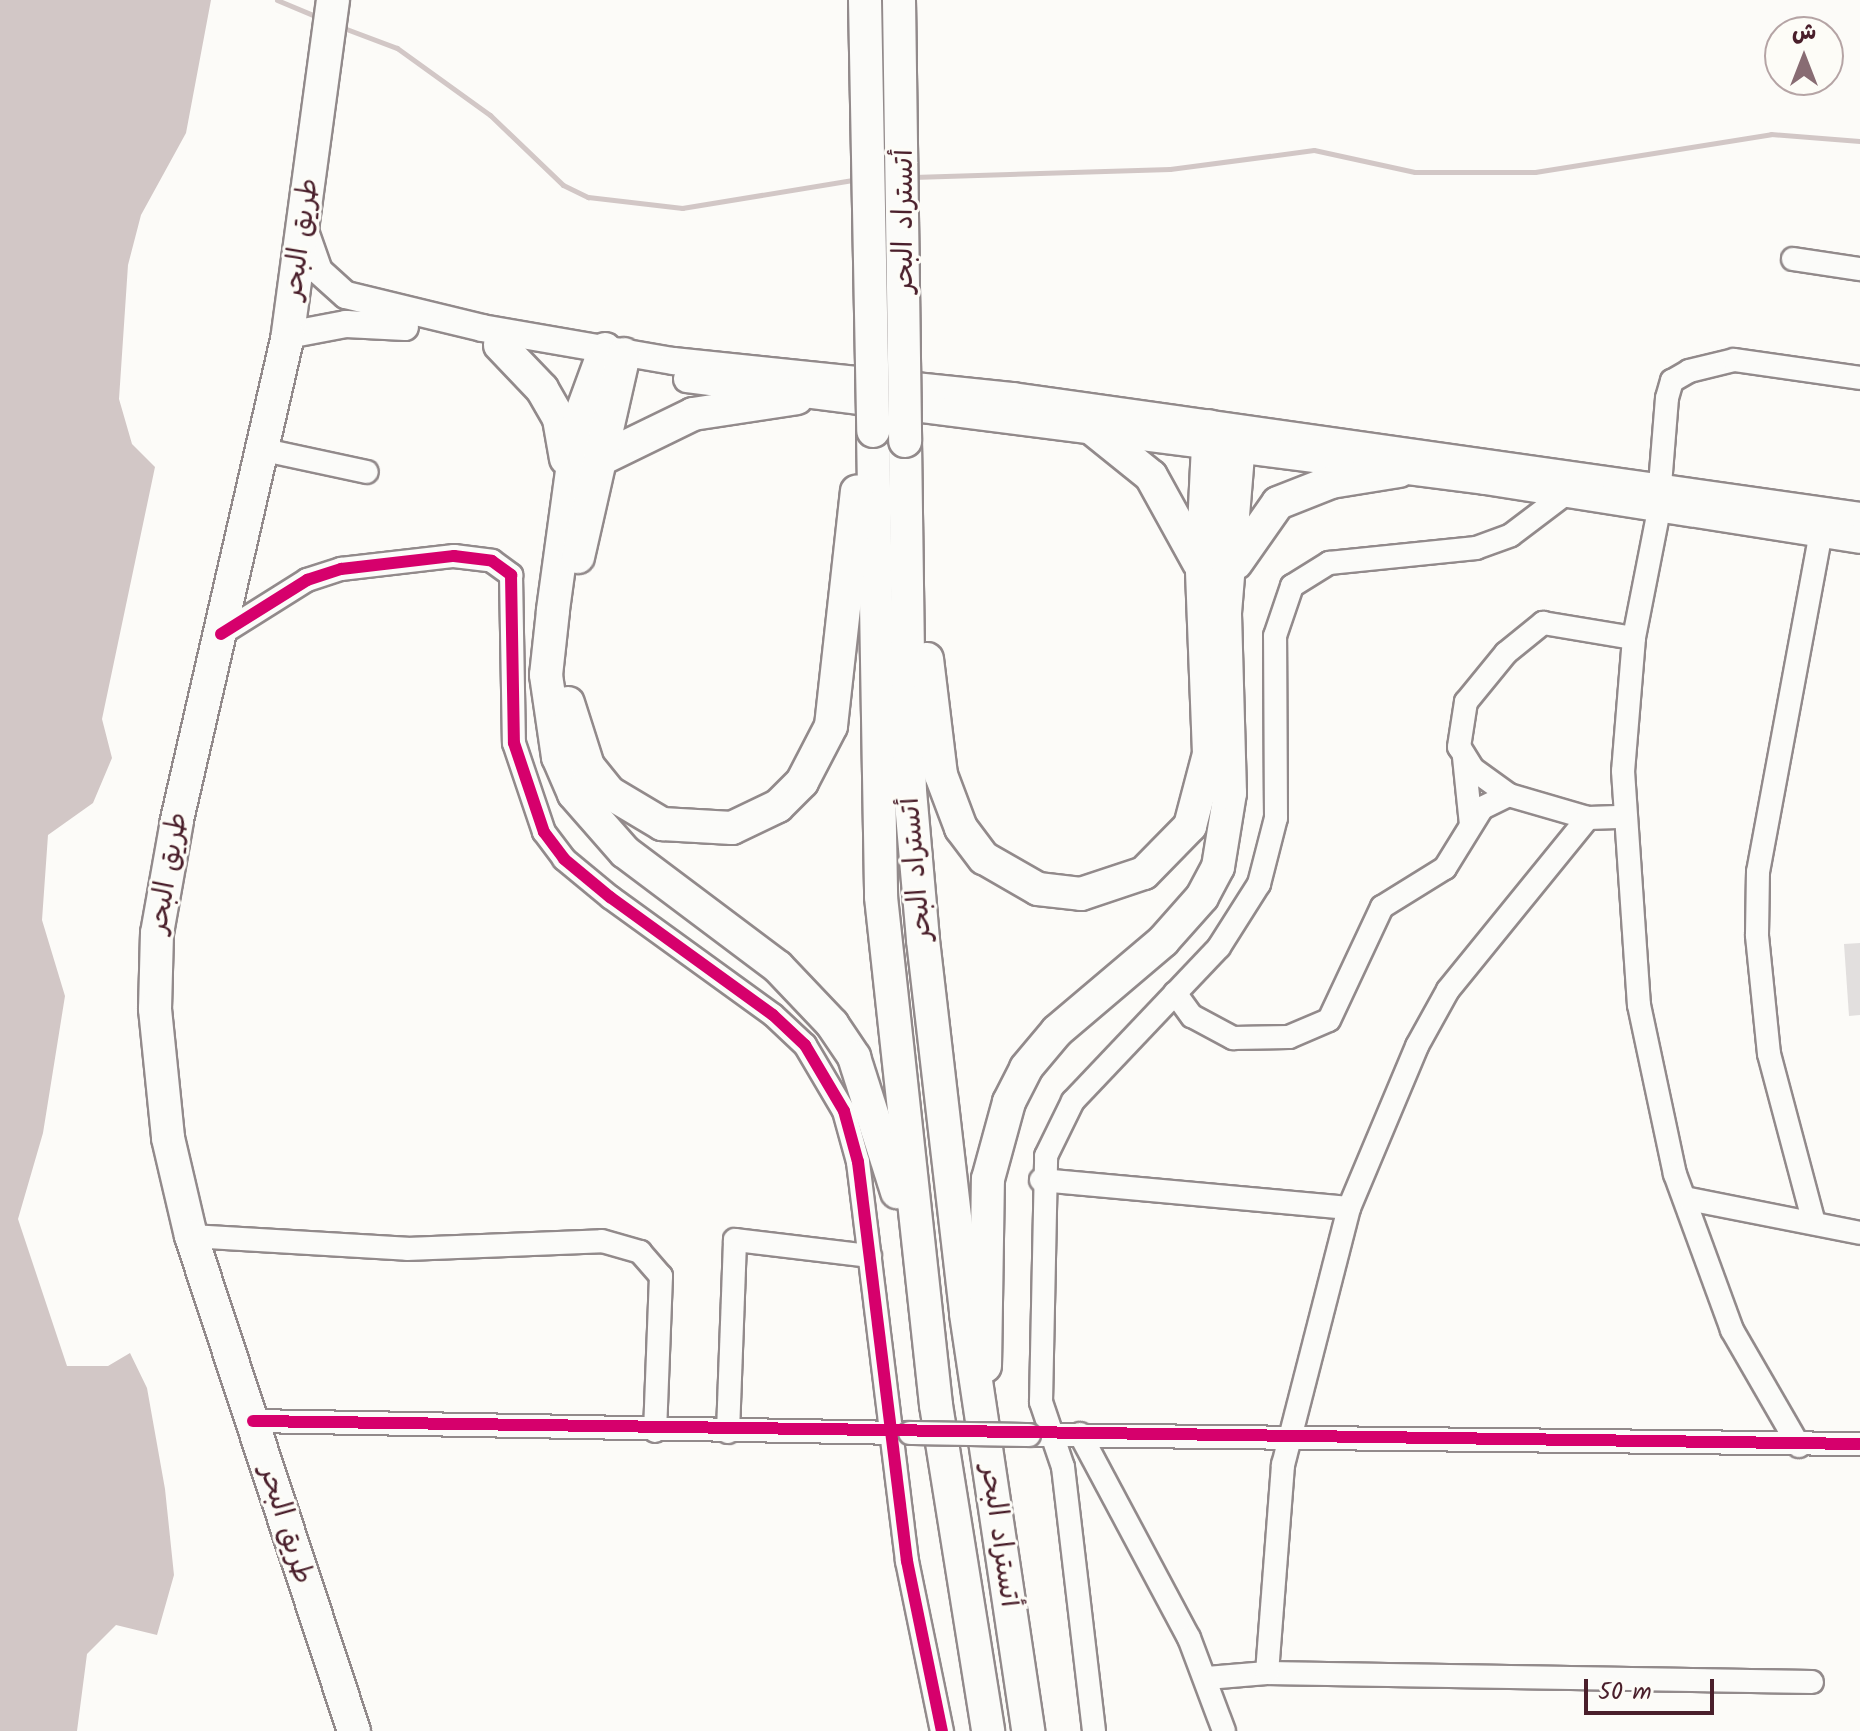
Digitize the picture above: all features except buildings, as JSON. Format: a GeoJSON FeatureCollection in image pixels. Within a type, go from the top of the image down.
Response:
{"type":"FeatureCollection","features":[{"type":"Feature","properties":{"kind":"highway","name":"طريق البحر"},"geometry":{"type":"LineString","coordinates":[[333,0],[305,231],[288,335],[260,449],[157,933],[157,1054],[191,1236],[354,1731]]}},
{"type":"Feature","properties":{"kind":"highway","name":"أتستراد البحر"},"geometry":{"type":"LineString","coordinates":[[865,0],[873,443],[875,794],[914,1230],[988,1731]]}},
{"type":"Feature","properties":{"kind":"highway","name":"أتستراد البحر"},"geometry":{"type":"LineString","coordinates":[[899,0],[910,791],[923,940],[980,1401],[1028,1731]]}},
{"type":"Feature","properties":{"kind":"highway"},"geometry":{"type":"LineString","coordinates":[[500,345],[518,358],[559,419],[569,477]]}},
{"type":"Feature","properties":{"kind":"highway"},"geometry":{"type":"LineString","coordinates":[[613,359],[605,457],[576,568],[568,676],[574,735],[610,793],[662,824],[691,829],[732,828],[778,806],[819,752],[838,689],[856,493],[873,443]]}},
{"type":"Feature","properties":{"kind":"highway"},"geometry":{"type":"LineString","coordinates":[[613,359],[579,420],[569,477],[546,675],[555,744],[574,794],[625,852],[778,967],[832,1024],[854,1057],[914,1230]]}},
{"type":"Feature","properties":{"kind":"highway"},"geometry":{"type":"LineString","coordinates":[[605,457],[693,414],[797,398]]}},
{"type":"Feature","properties":{"kind":"highway"},"geometry":{"type":"LineString","coordinates":[[980,1401],[990,1323],[988,1179],[1009,1102],[1026,1068],[1057,1031],[1163,941],[1202,897],[1218,867],[1230,793],[1216,572],[1151,476],[1094,430]]}},
{"type":"Feature","properties":{"kind":"highway"},"geometry":{"type":"LineString","coordinates":[[908,603],[926,654],[941,775],[961,828],[1007,874],[1038,889],[1081,894],[1144,873],[1190,826],[1209,754],[1224,440]]}},
{"type":"Feature","properties":{"kind":"highway"},"geometry":{"type":"LineString","coordinates":[[1216,572],[1278,503],[1331,482],[1399,471]]}},
{"type":"Feature","properties":{"kind":"main road"},"geometry":{"type":"LineString","coordinates":[[305,231],[319,271],[359,300],[797,398],[1094,430],[1224,440],[1660,498],[1860,516]]}},
{"type":"Feature","properties":{"kind":"main road"},"geometry":{"type":"LineString","coordinates":[[288,335],[382,323],[500,345],[613,359],[1013,396],[1224,440],[1399,471],[1565,494],[1660,498],[1860,540]]}},
{"type":"Feature","properties":{"kind":"street"},"geometry":{"type":"LineString","coordinates":[[1793,259],[1860,269]]}},
{"type":"Feature","properties":{"kind":"street"},"geometry":{"type":"LineString","coordinates":[[1799,1446],[1732,1330],[1689,1199],[1675,1174],[1646,1052],[1625,817],[1634,638],[1660,498],[1667,398],[1672,381],[1689,371],[1734,360],[1860,378]]}},
{"type":"Feature","properties":{"kind":"street"},"geometry":{"type":"LineString","coordinates":[[260,449],[367,472]]}},
{"type":"Feature","properties":{"kind":"street"},"geometry":{"type":"LineString","coordinates":[[1094,1731],[1063,1467],[1040,1435],[1041,1180],[1073,1101],[1175,993],[1244,913],[1269,850],[1277,777],[1275,636],[1292,586],[1329,563],[1476,548],[1511,535],[1565,494]]}},
{"type":"Feature","properties":{"kind":"street"},"geometry":{"type":"LineString","coordinates":[[1814,1223],[1769,1054],[1757,935],[1758,872],[1821,533]]}},
{"type":"Feature","properties":{"kind":"street"},"geometry":{"type":"LineString","coordinates":[[221,634],[307,580],[341,569],[415,557],[504,566],[514,590],[514,743],[544,832],[575,869],[805,1045],[844,1111],[900,1434],[942,1731]]}},
{"type":"Feature","properties":{"kind":"street"},"geometry":{"type":"LineString","coordinates":[[1471,825],[1459,734],[1476,684],[1543,623],[1634,638]]}},
{"type":"Feature","properties":{"kind":"street"},"geometry":{"type":"LineString","coordinates":[[1464,757],[1509,795],[1588,818],[1625,817]]}},
{"type":"Feature","properties":{"kind":"street"},"geometry":{"type":"LineString","coordinates":[[1175,993],[1192,1016],[1233,1038],[1289,1037],[1329,1020],[1382,907],[1445,868],[1471,825],[1494,798],[1509,795]]}},
{"type":"Feature","properties":{"kind":"street"},"geometry":{"type":"LineString","coordinates":[[1267,1673],[1278,1493],[1349,1208],[1448,990],[1588,818]]}},
{"type":"Feature","properties":{"kind":"street"},"geometry":{"type":"LineString","coordinates":[[1041,1180],[1349,1208]]}},
{"type":"Feature","properties":{"kind":"street"},"geometry":{"type":"LineString","coordinates":[[1689,1199],[1860,1233]]}},
{"type":"Feature","properties":{"kind":"street"},"geometry":{"type":"LineString","coordinates":[[191,1236],[407,1249],[602,1241],[640,1252],[661,1276],[655,1431]]}},
{"type":"Feature","properties":{"kind":"street"},"geometry":{"type":"LineString","coordinates":[[728,1432],[735,1240],[870,1256]]}},
{"type":"Feature","properties":{"kind":"street"},"geometry":{"type":"LineString","coordinates":[[253,1421],[655,1431],[1080,1434],[1289,1441],[1860,1444]]}},
{"type":"Feature","properties":{"kind":"street"},"geometry":{"type":"LineString","coordinates":[[1080,1434],[1207,1678],[1224,1731]]}},
{"type":"Feature","properties":{"kind":"street"},"geometry":{"type":"LineString","coordinates":[[1207,1678],[1267,1673],[1812,1682]]}},
{"type":"Feature","properties":{"kind":"shaded area"},"geometry":{"type":"Polygon","coordinates":[[[0,0],[211,0],[186,133],[141,215],[128,265],[119,399],[132,444],[155,467],[102,719],[112,758],[93,803],[48,835],[42,920],[65,996],[43,1133],[18,1219],[67,1366],[108,1366],[130,1353],[147,1388],[165,1489],[174,1575],[157,1635],[116,1625],[87,1654],[77,1731],[0,1731],[0,0]]]}},
{"type":"Feature","properties":{"kind":"waterway"},"geometry":{"type":"LineString","coordinates":[[277,0],[320,18]]}},
{"type":"Feature","properties":{"kind":"waterway"},"geometry":{"type":"LineString","coordinates":[[341,27],[397,48],[490,115],[563,185],[588,197],[682,208],[859,179]]}},
{"type":"Feature","properties":{"kind":"waterway"},"geometry":{"type":"LineString","coordinates":[[913,177],[1170,169],[1314,150],[1415,172],[1535,172],[1771,134],[1860,141]]}},
{"type":"Feature","properties":{"kind":"cycle path"},"geometry":{"type":"LineString","coordinates":[[221,634],[307,580],[341,569],[454,556],[492,561],[511,575],[514,743],[544,832],[564,859],[610,897],[773,1015],[805,1045],[844,1111],[858,1162],[907,1561],[942,1731]]}},
{"type":"Feature","properties":{"kind":"cycle path"},"geometry":{"type":"LineString","coordinates":[[253,1421],[1860,1444]]}}]}
